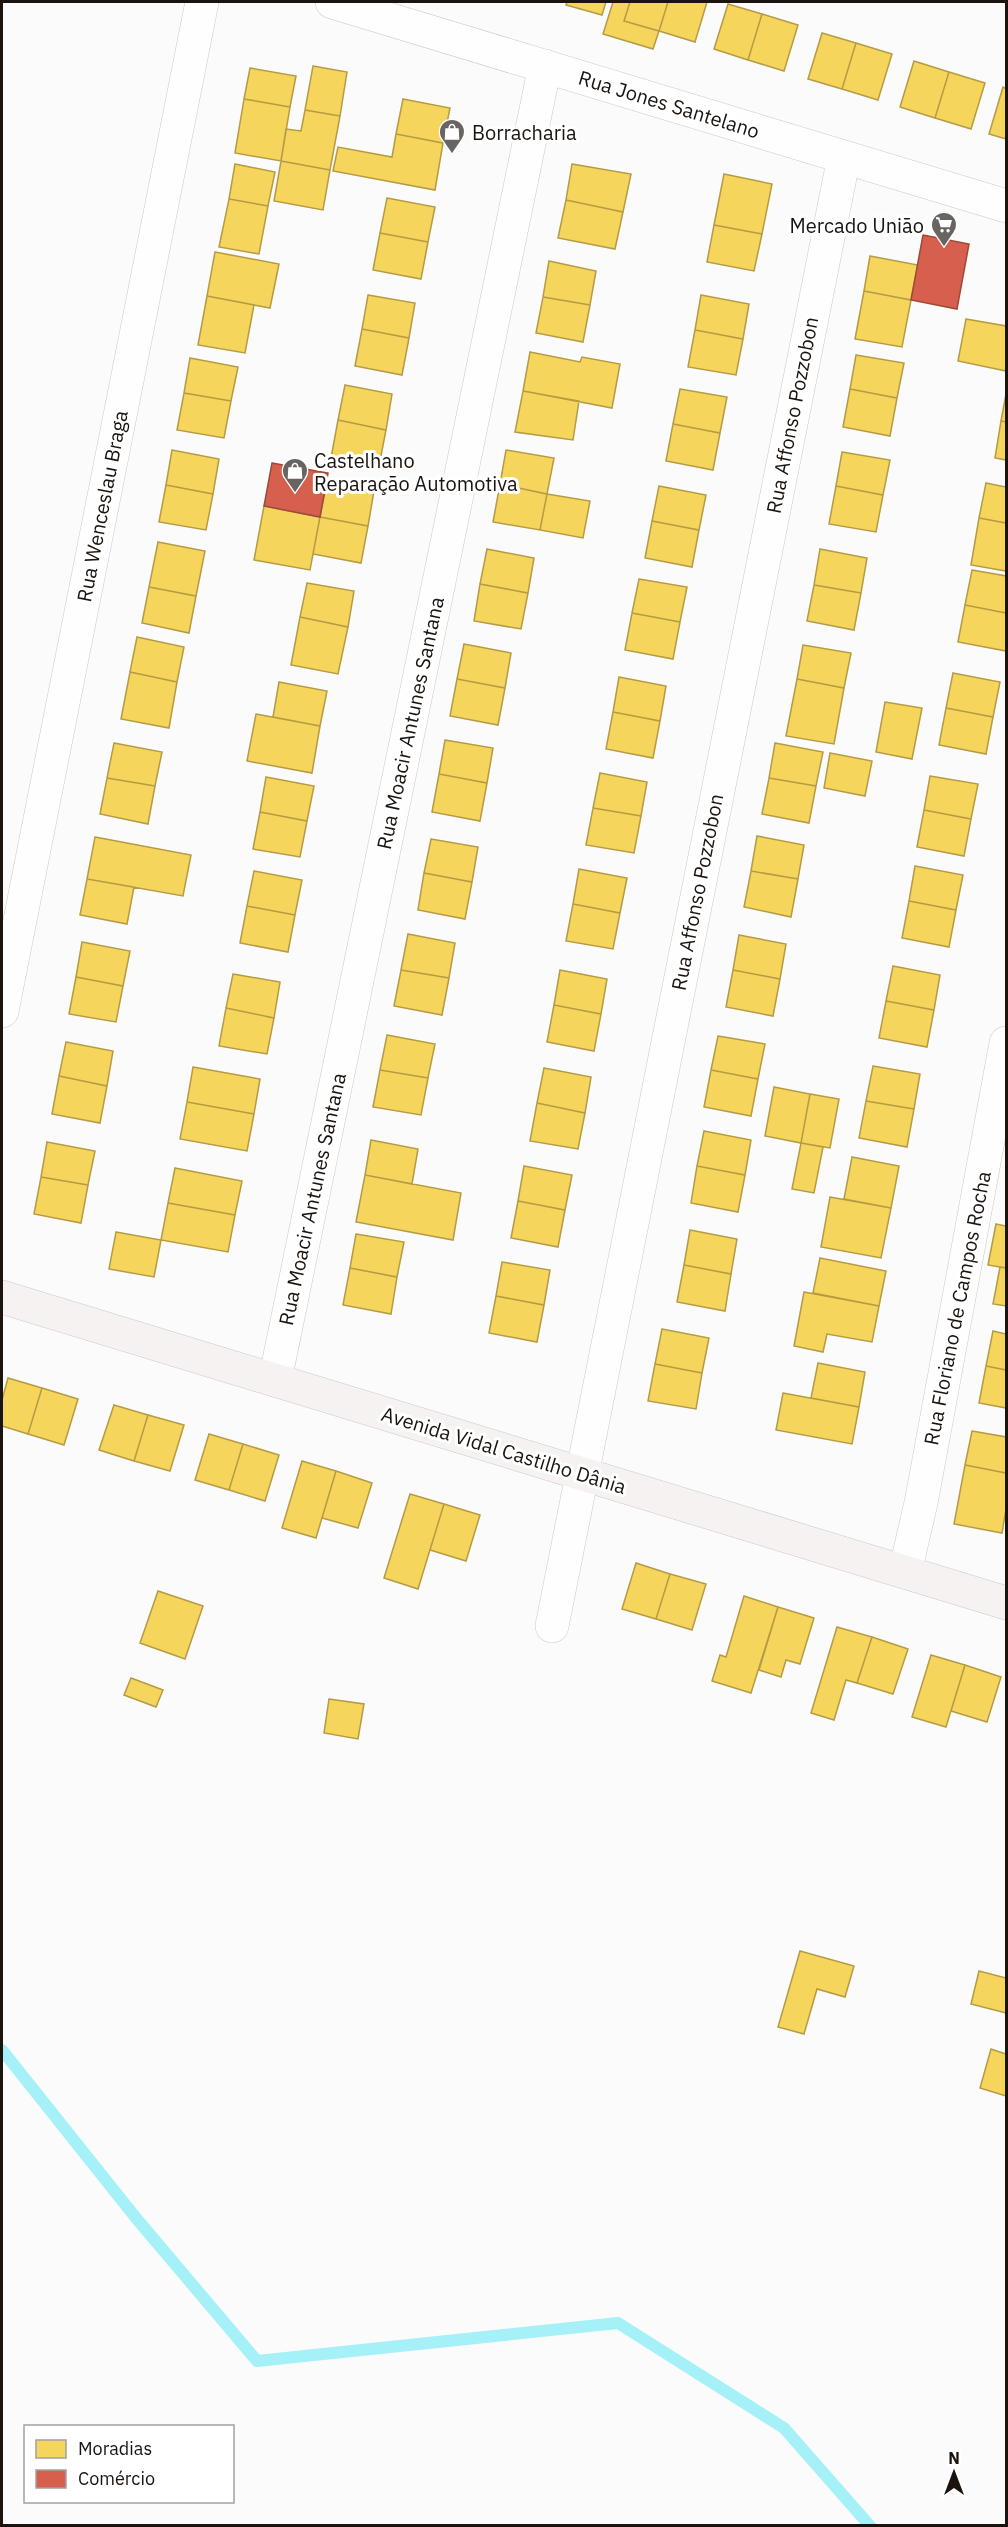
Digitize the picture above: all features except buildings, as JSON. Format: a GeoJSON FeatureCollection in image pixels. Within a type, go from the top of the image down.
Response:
{"type":"FeatureCollection","features":[{"type":"Feature","properties":{"kind":"street","name":"Rua Wenceslau Braga"},"geometry":{"type":"LineString","coordinates":[[2,1011],[202,2]]}},
{"type":"Feature","properties":{"kind":"street","name":"Rua Jones Santelano"},"geometry":{"type":"LineString","coordinates":[[332,2],[1006,206]]}},
{"type":"Feature","properties":{"kind":"street","name":"Rua Moacir Antunes Santana"},"geometry":{"type":"LineString","coordinates":[[275,1380],[545,66]]}},
{"type":"Feature","properties":{"kind":"street","name":"Rua Affonso Pozzobon"},"geometry":{"type":"LineString","coordinates":[[552,1626],[844,157]]}},
{"type":"Feature","properties":{"kind":"street","name":"Rua Floriano de Campos Rocha"},"geometry":{"type":"LineString","coordinates":[[905,1572],[921,1503],[1006,1043]]}},
{"type":"Feature","properties":{"kind":"street","name":"Avenida Vidal Castilho Dânia"},"geometry":{"type":"LineString","coordinates":[[2,1297],[1006,1603]]}},
{"type":"Feature","properties":{"kind":"waterway"},"geometry":{"type":"LineString","coordinates":[[2,2050],[136,2218],[257,2361],[618,2323],[784,2428],[870,2526]]}},
{"type":"Feature","properties":{"kind":"place","name":"Borracharia"},"geometry":{"type":"Point","coordinates":[452,155]}},
{"type":"Feature","properties":{"kind":"place","name":"Mercado União"},"geometry":{"type":"Point","coordinates":[944,248]}},
{"type":"Feature","properties":{"kind":"place","name":"Castelhano Reparação Automotiva"},"geometry":{"type":"Point","coordinates":[295,494]}}]}
